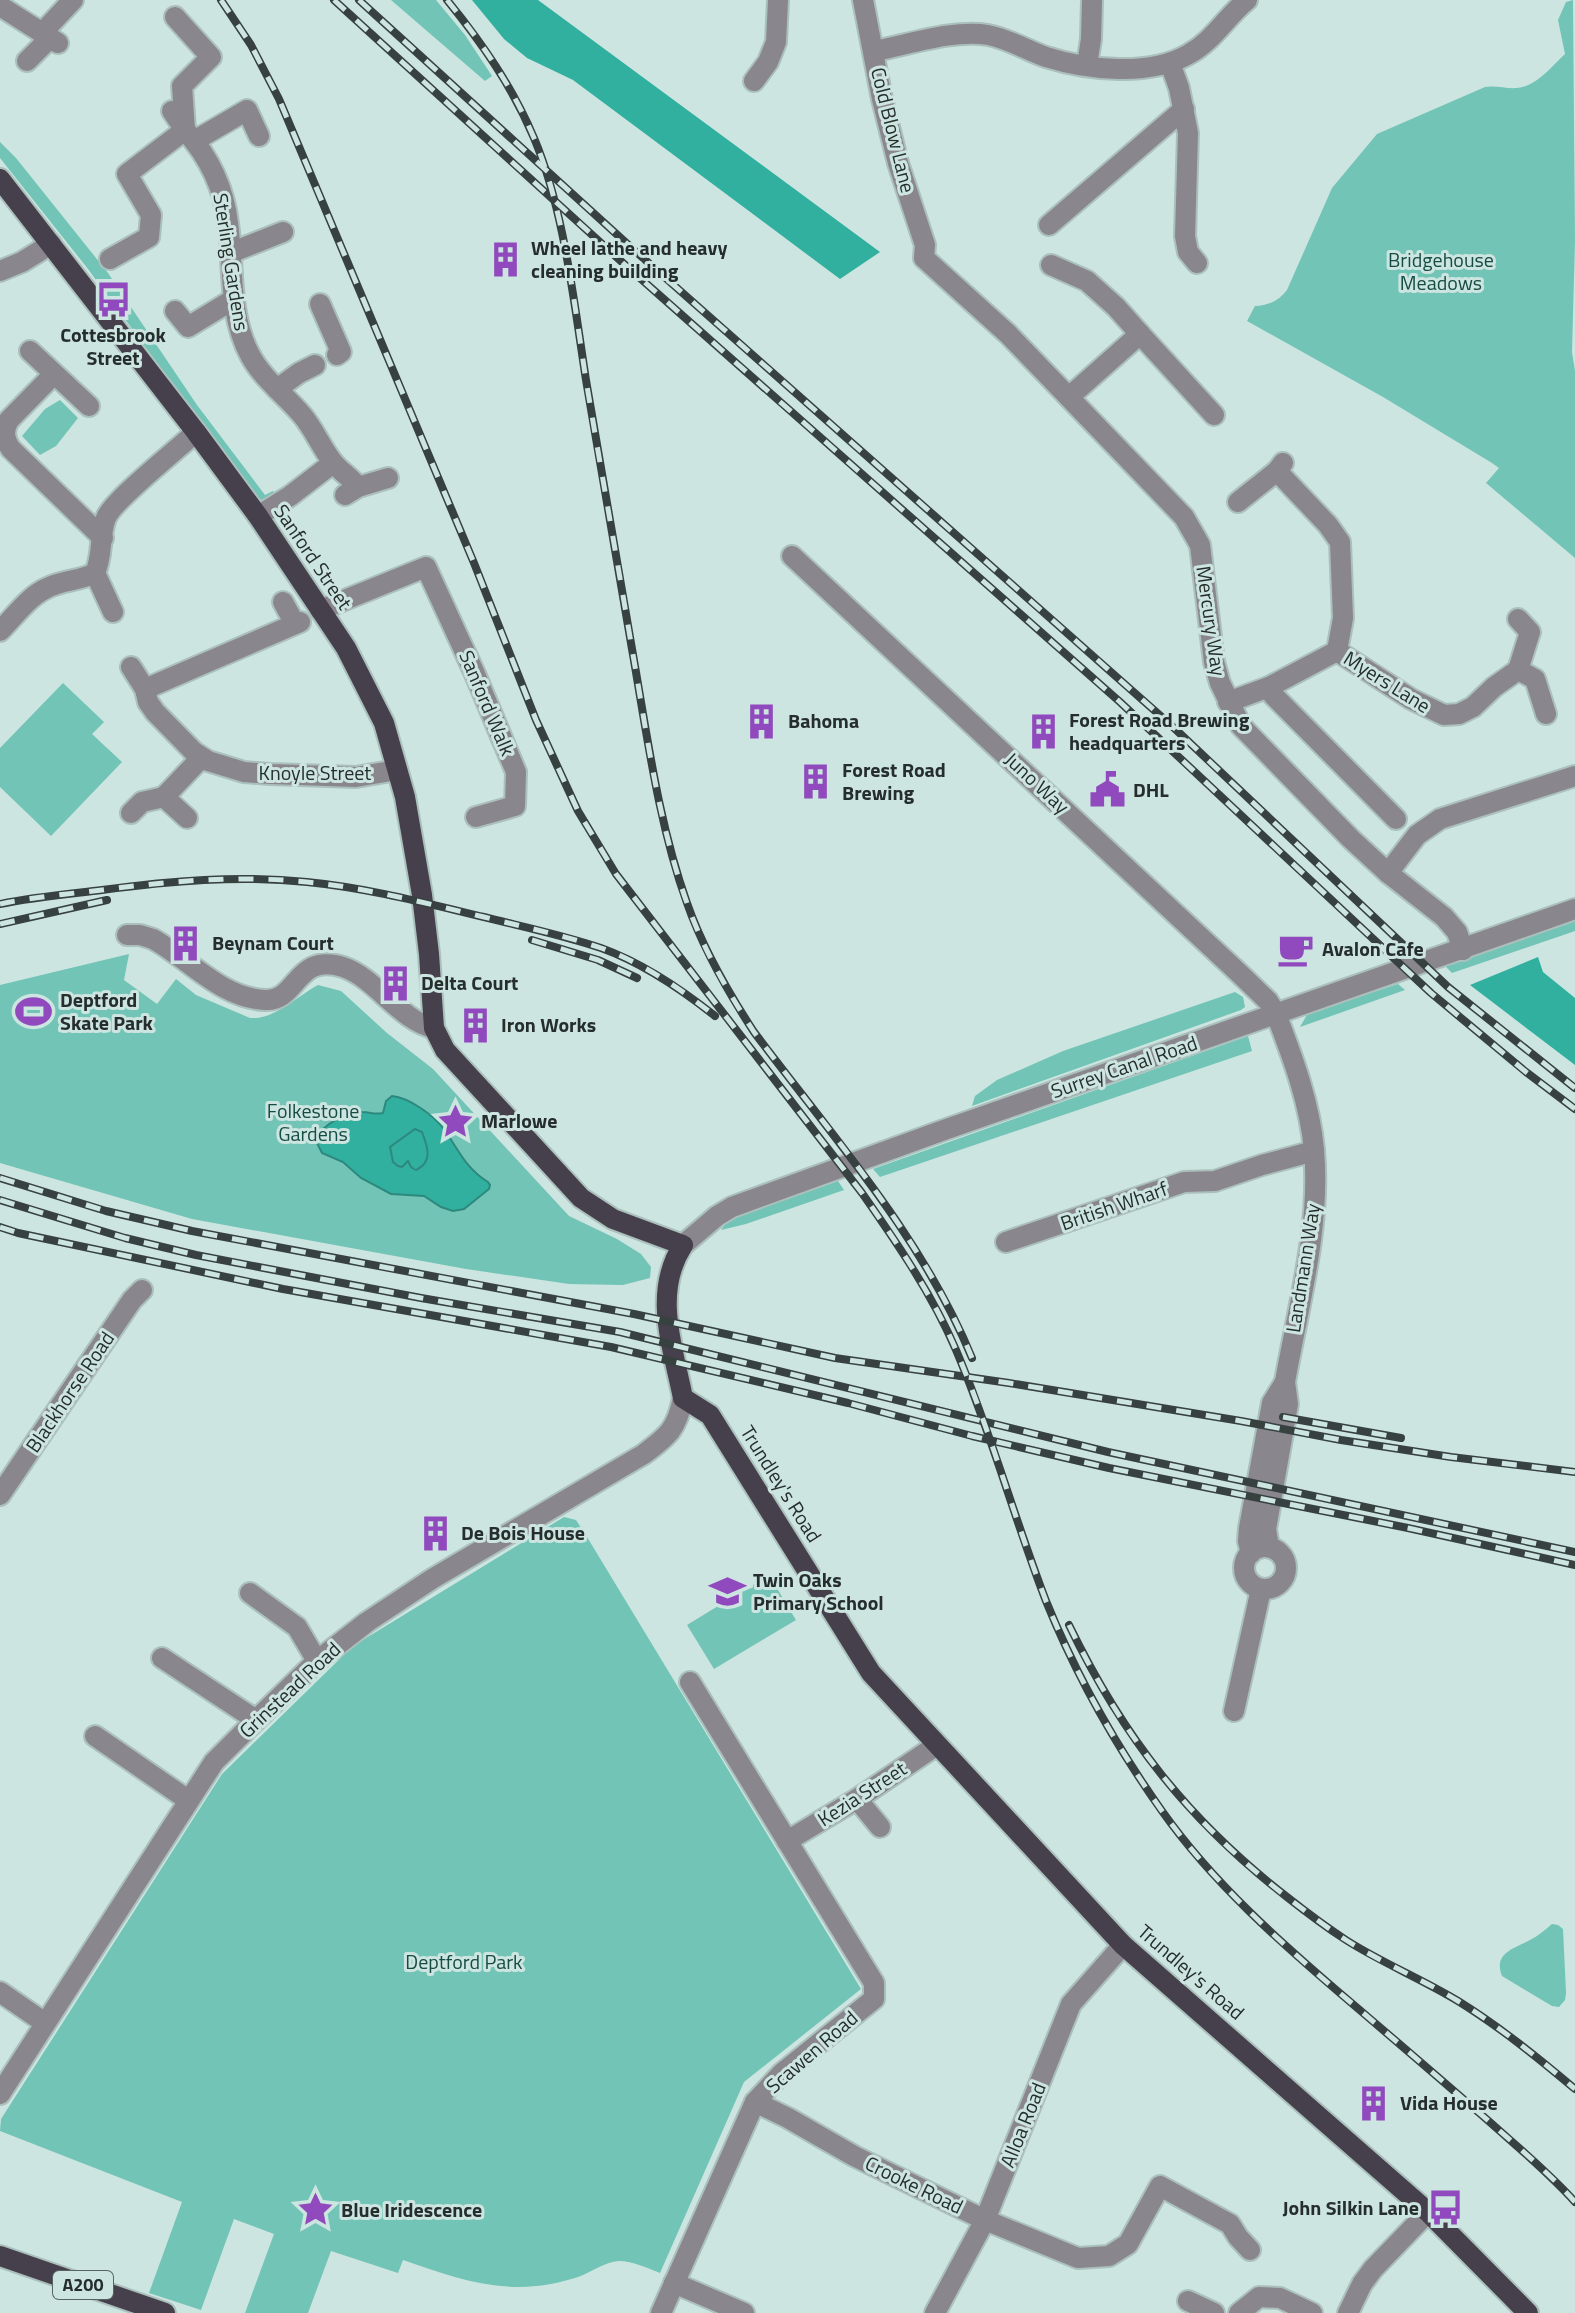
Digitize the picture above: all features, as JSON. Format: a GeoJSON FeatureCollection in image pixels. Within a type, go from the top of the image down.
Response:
{"type":"FeatureCollection","features":[{"type":"Feature","properties":{"kind":"main road","name":"Sanford Street"},"geometry":{"type":"LineString","coordinates":[[0,179],[258,516],[346,648],[384,723],[405,797],[422,895],[434,1028]]}},
{"type":"Feature","properties":{"kind":"main road"},"geometry":{"type":"LineString","coordinates":[[434,1028],[445,1050],[581,1198],[613,1219],[683,1245],[673,1261],[665,1291],[683,1398]]}},
{"type":"Feature","properties":{"kind":"main road","name":"Trundley's Road"},"geometry":{"type":"LineString","coordinates":[[683,1398],[710,1415],[871,1673],[937,1745],[1123,1945],[1428,2212],[1528,2313]]}},
{"type":"Feature","properties":{"kind":"main road","name":"A200"},"geometry":{"type":"LineString","coordinates":[[0,2256],[165,2313]]}},
{"type":"Feature","properties":{"kind":"street"},"geometry":{"type":"LineString","coordinates":[[27,61],[50,38],[73,0]]}},
{"type":"Feature","properties":{"kind":"street"},"geometry":{"type":"LineString","coordinates":[[754,81],[768,62],[776,42],[778,0]]}},
{"type":"Feature","properties":{"kind":"street","name":"Cold Blow Lane"},"geometry":{"type":"LineString","coordinates":[[863,0],[882,99],[898,163],[925,245],[924,258]]}},
{"type":"Feature","properties":{"kind":"street"},"geometry":{"type":"LineString","coordinates":[[1087,65],[1092,0]]}},
{"type":"Feature","properties":{"kind":"street"},"geometry":{"type":"LineString","coordinates":[[874,51],[939,38],[987,35],[1063,62],[1150,68],[1190,54],[1247,0]]}},
{"type":"Feature","properties":{"kind":"street"},"geometry":{"type":"LineString","coordinates":[[11,7],[50,38]]}},
{"type":"Feature","properties":{"kind":"street"},"geometry":{"type":"LineString","coordinates":[[175,17],[211,57],[182,86],[190,135]]}},
{"type":"Feature","properties":{"kind":"street"},"geometry":{"type":"LineString","coordinates":[[1170,63],[1188,133],[1185,236],[1188,252],[1197,263]]}},
{"type":"Feature","properties":{"kind":"street"},"geometry":{"type":"LineString","coordinates":[[1049,225],[1184,109]]}},
{"type":"Feature","properties":{"kind":"street"},"geometry":{"type":"LineString","coordinates":[[110,259],[149,237],[151,215],[121,167],[247,110],[259,136]]}},
{"type":"Feature","properties":{"kind":"street","name":"Sterling Gardens"},"geometry":{"type":"LineString","coordinates":[[172,111],[218,180],[228,221],[239,327],[250,356],[305,417],[352,488],[388,478]]}},
{"type":"Feature","properties":{"kind":"street"},"geometry":{"type":"LineString","coordinates":[[230,253],[283,232]]}},
{"type":"Feature","properties":{"kind":"street"},"geometry":{"type":"LineString","coordinates":[[0,271],[51,244]]}},
{"type":"Feature","properties":{"kind":"street","name":"Mercury Way"},"geometry":{"type":"LineString","coordinates":[[924,258],[1008,334],[1184,517],[1200,545],[1214,662],[1228,702],[1241,726],[1388,873],[1444,917],[1457,932],[1463,950]]}},
{"type":"Feature","properties":{"kind":"street"},"geometry":{"type":"LineString","coordinates":[[1051,265],[1087,281],[1116,307],[1214,415]]}},
{"type":"Feature","properties":{"kind":"street"},"geometry":{"type":"LineString","coordinates":[[188,327],[234,299]]}},
{"type":"Feature","properties":{"kind":"street"},"geometry":{"type":"LineString","coordinates":[[320,304],[341,352],[337,355]]}},
{"type":"Feature","properties":{"kind":"street"},"geometry":{"type":"LineString","coordinates":[[1069,397],[1140,334]]}},
{"type":"Feature","properties":{"kind":"street"},"geometry":{"type":"LineString","coordinates":[[30,351],[89,406]]}},
{"type":"Feature","properties":{"kind":"street"},"geometry":{"type":"LineString","coordinates":[[277,389],[315,365]]}},
{"type":"Feature","properties":{"kind":"street"},"geometry":{"type":"LineString","coordinates":[[54,374],[9,420],[5,439],[11,449],[103,538]]}},
{"type":"Feature","properties":{"kind":"street"},"geometry":{"type":"LineString","coordinates":[[0,631],[45,588],[95,573],[104,523],[110,509],[196,432]]}},
{"type":"Feature","properties":{"kind":"street"},"geometry":{"type":"LineString","coordinates":[[258,516],[333,463]]}},
{"type":"Feature","properties":{"kind":"street","name":"Myers Lane"},"geometry":{"type":"LineString","coordinates":[[1238,502],[1280,467],[1340,542],[1343,618],[1337,651]]}},
{"type":"Feature","properties":{"kind":"street","name":"Juno Way"},"geometry":{"type":"LineString","coordinates":[[792,556],[1240,974],[1268,1001],[1276,1014]]}},
{"type":"Feature","properties":{"kind":"street","name":"Sanford Walk"},"geometry":{"type":"LineString","coordinates":[[320,610],[426,567],[516,772],[515,806],[476,817]]}},
{"type":"Feature","properties":{"kind":"street"},"geometry":{"type":"LineString","coordinates":[[95,573],[113,612]]}},
{"type":"Feature","properties":{"kind":"street"},"geometry":{"type":"LineString","coordinates":[[145,689],[297,623],[283,602]]}},
{"type":"Feature","properties":{"kind":"street"},"geometry":{"type":"LineString","coordinates":[[1518,619],[1530,632],[1518,670],[1535,679],[1546,714]]}},
{"type":"Feature","properties":{"kind":"street","name":"Myers Lane"},"geometry":{"type":"LineString","coordinates":[[1228,702],[1269,687],[1337,651]]}},
{"type":"Feature","properties":{"kind":"street","name":"Myers Lane"},"geometry":{"type":"LineString","coordinates":[[1337,651],[1411,699],[1444,715],[1459,714],[1473,707],[1518,670]]}},
{"type":"Feature","properties":{"kind":"street","name":"Knoyle Street"},"geometry":{"type":"LineString","coordinates":[[131,667],[155,712],[201,758],[236,770],[260,774],[356,777],[397,770]]}},
{"type":"Feature","properties":{"kind":"street"},"geometry":{"type":"LineString","coordinates":[[1269,687],[1273,695],[1396,819]]}},
{"type":"Feature","properties":{"kind":"street"},"geometry":{"type":"LineString","coordinates":[[131,813],[142,802],[164,797],[201,758]]}},
{"type":"Feature","properties":{"kind":"street"},"geometry":{"type":"LineString","coordinates":[[1388,873],[1417,835],[1440,819],[1575,776]]}},
{"type":"Feature","properties":{"kind":"street"},"geometry":{"type":"LineString","coordinates":[[164,797],[187,818]]}},
{"type":"Feature","properties":{"kind":"street","name":"Surrey Canal Road"},"geometry":{"type":"LineString","coordinates":[[683,1245],[732,1207],[1575,909]]}},
{"type":"Feature","properties":{"kind":"street"},"geometry":{"type":"LineString","coordinates":[[127,935],[153,939],[220,985],[257,999],[280,998],[306,970],[318,965],[346,968],[419,1024],[434,1028]]}},
{"type":"Feature","properties":{"kind":"street","name":"Landmann Way"},"geometry":{"type":"LineString","coordinates":[[1261,1589],[1281,1583],[1287,1568],[1281,1554],[1255,1555],[1266,1529],[1288,1404],[1285,1382],[1313,1221],[1314,1151],[1304,1097],[1276,1014]]}},
{"type":"Feature","properties":{"kind":"street","name":"British Wharf"},"geometry":{"type":"LineString","coordinates":[[1006,1242],[1184,1182],[1215,1181],[1314,1151]]}},
{"type":"Feature","properties":{"kind":"street","name":"Blackhorse Road"},"geometry":{"type":"LineString","coordinates":[[0,1495],[132,1300],[142,1290]]}},
{"type":"Feature","properties":{"kind":"street","name":"Grinstead Road"},"geometry":{"type":"LineString","coordinates":[[0,2094],[214,1762],[317,1661],[367,1622],[432,1579],[644,1454],[669,1435],[680,1417],[683,1398]]}},
{"type":"Feature","properties":{"kind":"street"},"geometry":{"type":"LineString","coordinates":[[1234,1711],[1261,1589],[1246,1577],[1255,1555]]}},
{"type":"Feature","properties":{"kind":"street"},"geometry":{"type":"LineString","coordinates":[[250,1593],[297,1627],[317,1661]]}},
{"type":"Feature","properties":{"kind":"street"},"geometry":{"type":"LineString","coordinates":[[162,1658],[256,1720]]}},
{"type":"Feature","properties":{"kind":"street","name":"Scawen Road"},"geometry":{"type":"LineString","coordinates":[[661,2313],[755,2102],[782,2073],[874,1999],[874,1983],[690,1682]]}},
{"type":"Feature","properties":{"kind":"street"},"geometry":{"type":"LineString","coordinates":[[95,1736],[188,1800]]}},
{"type":"Feature","properties":{"kind":"street","name":"Kezia Street"},"geometry":{"type":"LineString","coordinates":[[787,1841],[937,1745]]}},
{"type":"Feature","properties":{"kind":"street"},"geometry":{"type":"LineString","coordinates":[[857,1799],[880,1827]]}},
{"type":"Feature","properties":{"kind":"street","name":"Alloa Road"},"geometry":{"type":"LineString","coordinates":[[935,2313],[985,2220],[1071,2004],[1123,1945]]}},
{"type":"Feature","properties":{"kind":"street"},"geometry":{"type":"LineString","coordinates":[[0,1992],[45,2023]]}},
{"type":"Feature","properties":{"kind":"street","name":"Crooke Road"},"geometry":{"type":"LineString","coordinates":[[755,2102],[854,2156],[985,2220],[1078,2258],[1109,2256],[1128,2244],[1160,2186],[1230,2224],[1250,2250]]}},
{"type":"Feature","properties":{"kind":"street"},"geometry":{"type":"LineString","coordinates":[[1348,2313],[1373,2269],[1428,2212]]}},
{"type":"Feature","properties":{"kind":"street"},"geometry":{"type":"LineString","coordinates":[[674,2283],[744,2313]]}},
{"type":"Feature","properties":{"kind":"street"},"geometry":{"type":"LineString","coordinates":[[1239,2313],[1259,2297],[1280,2298],[1312,2313]]}},
{"type":"Feature","properties":{"kind":"street"},"geometry":{"type":"LineString","coordinates":[[1188,2301],[1214,2313]]}},
{"type":"Feature","properties":{"kind":"green space"},"geometry":{"type":"Polygon","coordinates":[[[391,0],[436,0],[465,35],[492,76],[485,81],[391,0]]]}},
{"type":"Feature","properties":{"kind":"green space","name":"Bridgehouse Meadows"},"geometry":{"type":"Polygon","coordinates":[[[1573,0],[1575,558],[1486,483],[1499,468],[1383,397],[1247,321],[1255,306],[1272,302],[1287,290],[1332,188],[1377,134],[1485,87],[1517,88],[1537,80],[1565,54],[1558,20],[1566,2],[1573,0]]]}},
{"type":"Feature","properties":{"kind":"green space"},"geometry":{"type":"Polygon","coordinates":[[[0,142],[108,273],[197,405],[265,495],[273,491],[275,494],[262,500],[255,496],[88,269],[0,158],[0,142]]]}},
{"type":"Feature","properties":{"kind":"green space"},"geometry":{"type":"Polygon","coordinates":[[[60,400],[78,418],[56,446],[40,455],[22,436],[45,409],[60,400]]]}},
{"type":"Feature","properties":{"kind":"green space"},"geometry":{"type":"Polygon","coordinates":[[[63,683],[104,722],[92,734],[122,762],[51,836],[0,787],[0,748],[63,683]]]}},
{"type":"Feature","properties":{"kind":"green space"},"geometry":{"type":"Polygon","coordinates":[[[1575,921],[1575,931],[1452,973],[1445,966],[1575,921]]]}},
{"type":"Feature","properties":{"kind":"green space","name":"Folkestone Gardens"},"geometry":{"type":"Polygon","coordinates":[[[129,954],[124,980],[157,1004],[176,979],[196,995],[250,1018],[277,1011],[318,985],[341,991],[433,1069],[569,1216],[641,1254],[651,1267],[650,1278],[623,1285],[569,1284],[466,1269],[192,1219],[0,1163],[0,985],[129,954]]]}},
{"type":"Feature","properties":{"kind":"green space"},"geometry":{"type":"Polygon","coordinates":[[[1398,984],[1405,990],[1300,1027],[1308,1013],[1398,984]]]}},
{"type":"Feature","properties":{"kind":"green space"},"geometry":{"type":"Polygon","coordinates":[[[1235,992],[1243,997],[1245,1007],[1241,1010],[972,1106],[975,1096],[997,1080],[1063,1051],[1235,992]]]}},
{"type":"Feature","properties":{"kind":"green space"},"geometry":{"type":"Polygon","coordinates":[[[1248,1036],[1252,1051],[880,1177],[873,1169],[1248,1036]]]}},
{"type":"Feature","properties":{"kind":"green space"},"geometry":{"type":"Polygon","coordinates":[[[838,1181],[844,1190],[721,1230],[728,1220],[838,1181]]]}},
{"type":"Feature","properties":{"kind":"green space","name":"Deptford Park"},"geometry":{"type":"Polygon","coordinates":[[[564,1517],[576,1520],[587,1537],[861,1989],[744,2082],[660,2273],[635,2263],[619,2261],[557,2283],[501,2286],[468,2280],[403,2260],[398,2273],[331,2251],[308,2313],[245,2313],[274,2234],[234,2219],[201,2310],[149,2293],[182,2202],[0,2131],[1,2119],[222,1774],[353,1646],[564,1517]]]}},
{"type":"Feature","properties":{"kind":"green space"},"geometry":{"type":"Polygon","coordinates":[[[769,1575],[796,1620],[714,1669],[687,1625],[769,1575]]]}},
{"type":"Feature","properties":{"kind":"green space"},"geometry":{"type":"Polygon","coordinates":[[[1552,1924],[1563,1929],[1566,1993],[1559,2007],[1552,2006],[1502,1976],[1500,1968],[1500,1962],[1507,1953],[1552,1924]]]}},
{"type":"Feature","properties":{"kind":"shaded area"},"geometry":{"type":"Polygon","coordinates":[[[472,0],[538,0],[880,252],[840,279],[573,80],[527,58],[504,39],[472,0]]]}},
{"type":"Feature","properties":{"kind":"shaded area"},"geometry":{"type":"Polygon","coordinates":[[[1538,957],[1543,972],[1575,998],[1575,1065],[1470,985],[1538,957]]]}},
{"type":"Feature","properties":{"kind":"shaded area"},"geometry":{"type":"Polygon","coordinates":[[[392,1096],[399,1097],[434,1118],[468,1165],[488,1182],[489,1189],[464,1209],[453,1211],[424,1196],[391,1194],[361,1178],[343,1162],[322,1153],[315,1139],[329,1124],[356,1112],[383,1113],[386,1101],[392,1096]],[[415,1129],[390,1147],[393,1162],[402,1167],[408,1161],[416,1170],[422,1167],[428,1153],[422,1132],[415,1129]]]}},
{"type":"Feature","properties":{"kind":"shaded area"},"geometry":{"type":"Polygon","coordinates":[[[415,1129],[422,1131],[424,1136],[428,1152],[426,1161],[418,1169],[411,1167],[408,1161],[398,1166],[392,1159],[390,1147],[415,1129]]]}},
{"type":"Feature","properties":{"kind":"railway"},"geometry":{"type":"LineString","coordinates":[[221,0],[251,45],[279,99],[474,563],[536,720],[578,811],[616,874],[862,1193],[925,1289],[947,1329],[969,1381],[1034,1570],[1058,1629],[1084,1683],[1129,1761],[1182,1837],[1249,1911],[1524,2152],[1575,2202]]}},
{"type":"Feature","properties":{"kind":"railway"},"geometry":{"type":"LineString","coordinates":[[334,0],[623,263],[1120,702],[1431,993],[1575,1109]]}},
{"type":"Feature","properties":{"kind":"railway"},"geometry":{"type":"LineString","coordinates":[[359,0],[634,250],[1172,726],[1448,987],[1575,1088]]}},
{"type":"Feature","properties":{"kind":"railway"},"geometry":{"type":"LineString","coordinates":[[447,0],[484,49],[516,101],[534,138],[553,195],[567,257],[654,778],[668,841],[693,920],[717,970],[754,1032],[902,1229],[928,1270],[972,1358]]}},
{"type":"Feature","properties":{"kind":"railway"},"geometry":{"type":"LineString","coordinates":[[0,904],[204,880],[281,880],[352,888],[484,917],[601,948],[661,978],[715,1016]]}},
{"type":"Feature","properties":{"kind":"railway"},"geometry":{"type":"LineString","coordinates":[[0,924],[107,900]]}},
{"type":"Feature","properties":{"kind":"railway"},"geometry":{"type":"LineString","coordinates":[[532,940],[598,960],[637,978]]}},
{"type":"Feature","properties":{"kind":"railway"},"geometry":{"type":"LineString","coordinates":[[0,1178],[106,1211],[192,1231],[634,1314],[835,1358],[1009,1383],[1451,1457],[1575,1472]]}},
{"type":"Feature","properties":{"kind":"railway"},"geometry":{"type":"LineString","coordinates":[[0,1200],[125,1238],[196,1255],[620,1332],[1108,1452],[1575,1552]]}},
{"type":"Feature","properties":{"kind":"railway"},"geometry":{"type":"LineString","coordinates":[[0,1227],[283,1289],[611,1347],[1109,1468],[1575,1565]]}},
{"type":"Feature","properties":{"kind":"railway"},"geometry":{"type":"LineString","coordinates":[[1283,1417],[1401,1438]]}},
{"type":"Feature","properties":{"kind":"railway"},"geometry":{"type":"LineString","coordinates":[[1069,1625],[1112,1704],[1161,1774],[1189,1807],[1251,1868],[1346,1940],[1489,2021],[1575,2089]]}},
{"type":"Feature","properties":{"kind":"place","name":"Wheel lathe and heavy cleaning building"},"geometry":{"type":"Point","coordinates":[505,260]}},
{"type":"Feature","properties":{"kind":"place","name":"Cottesbrook Street"},"geometry":{"type":"Point","coordinates":[113,300]}},
{"type":"Feature","properties":{"kind":"place","name":"Bahoma"},"geometry":{"type":"Point","coordinates":[762,721]}},
{"type":"Feature","properties":{"kind":"place","name":"Forest Road Brewing headquarters"},"geometry":{"type":"Point","coordinates":[1043,731]}},
{"type":"Feature","properties":{"kind":"place","name":"Forest Road Brewing"},"geometry":{"type":"Point","coordinates":[816,782]}},
{"type":"Feature","properties":{"kind":"place","name":"DHL"},"geometry":{"type":"Point","coordinates":[1107,790]}},
{"type":"Feature","properties":{"kind":"place","name":"Beynam Court"},"geometry":{"type":"Point","coordinates":[186,943]}},
{"type":"Feature","properties":{"kind":"place","name":"Avalon Cafe"},"geometry":{"type":"Point","coordinates":[1296,949]}},
{"type":"Feature","properties":{"kind":"place","name":"Delta Court"},"geometry":{"type":"Point","coordinates":[395,983]}},
{"type":"Feature","properties":{"kind":"place","name":"Deptford Skate Park"},"geometry":{"type":"Point","coordinates":[34,1011]}},
{"type":"Feature","properties":{"kind":"place","name":"Iron Works"},"geometry":{"type":"Point","coordinates":[475,1025]}},
{"type":"Feature","properties":{"kind":"place","name":"Marlowe"},"geometry":{"type":"Point","coordinates":[455,1121]}},
{"type":"Feature","properties":{"kind":"place","name":"De Bois House"},"geometry":{"type":"Point","coordinates":[435,1533]}},
{"type":"Feature","properties":{"kind":"place","name":"Twin Oaks Primary School"},"geometry":{"type":"Point","coordinates":[727,1591]}},
{"type":"Feature","properties":{"kind":"place","name":"Vida House"},"geometry":{"type":"Point","coordinates":[1374,2103]}},
{"type":"Feature","properties":{"kind":"place","name":"John Silkin Lane"},"geometry":{"type":"Point","coordinates":[1445,2208]}},
{"type":"Feature","properties":{"kind":"place","name":"Blue Iridescence"},"geometry":{"type":"Point","coordinates":[315,2210]}}]}
